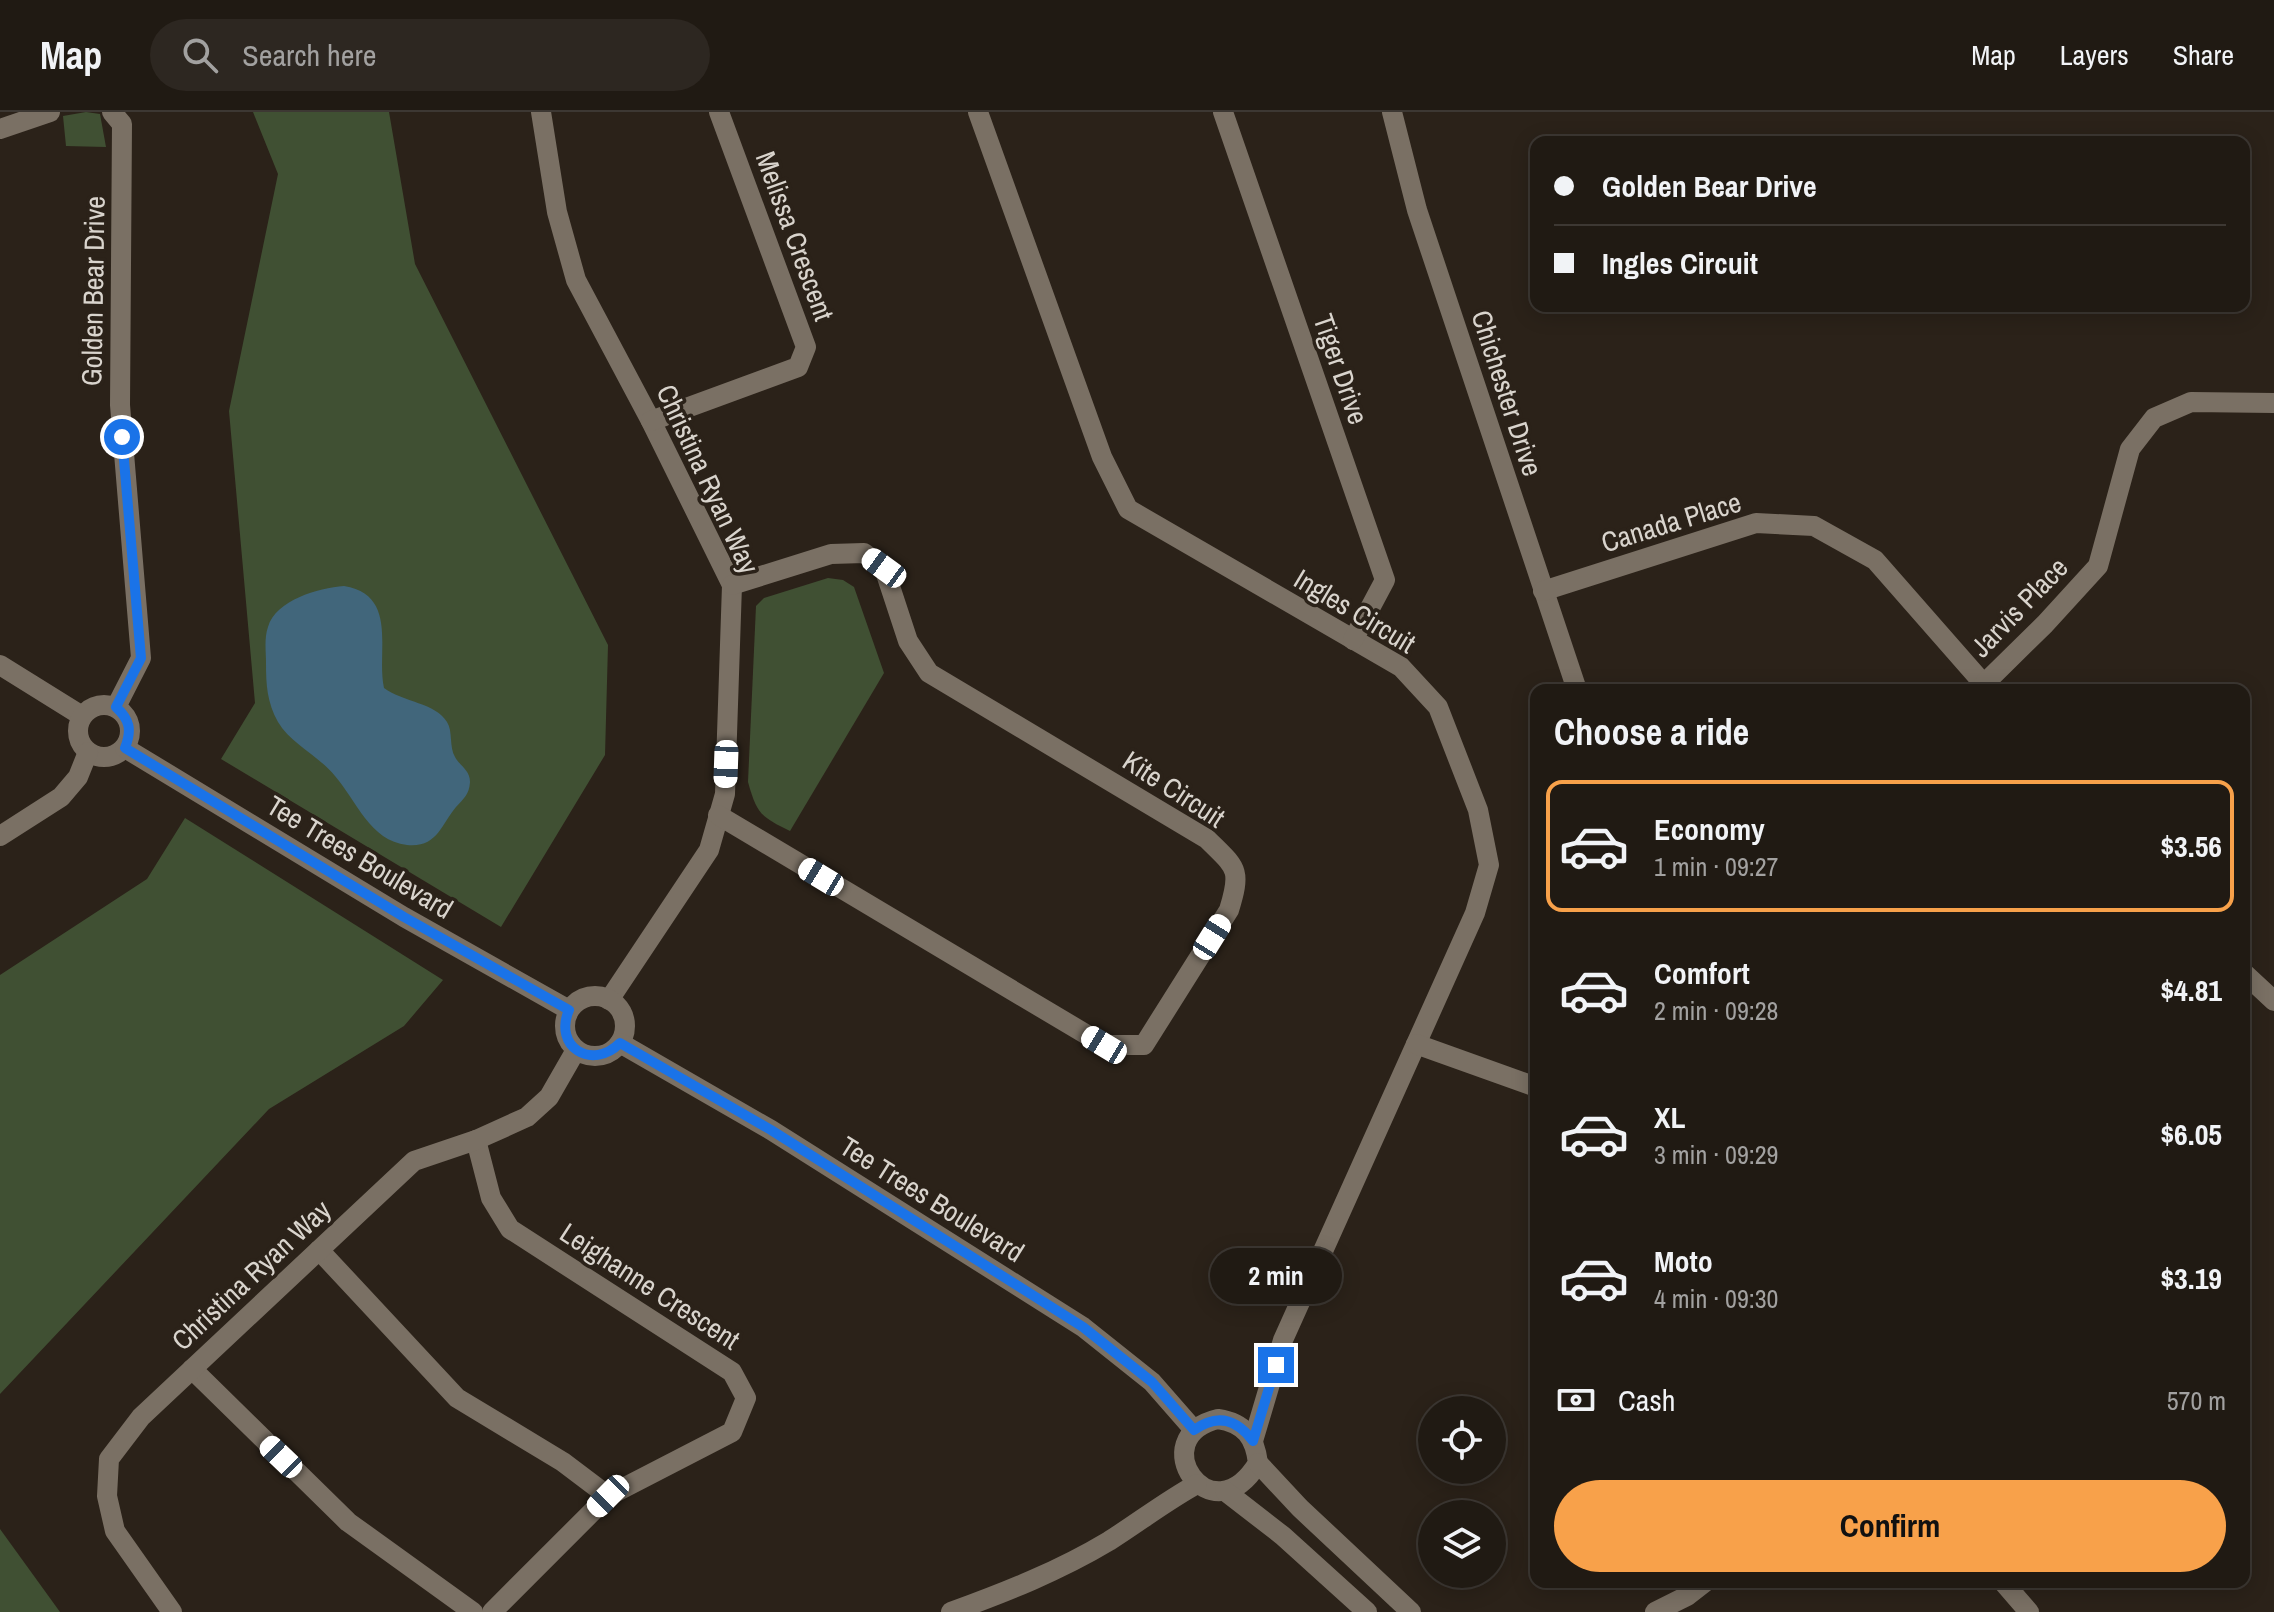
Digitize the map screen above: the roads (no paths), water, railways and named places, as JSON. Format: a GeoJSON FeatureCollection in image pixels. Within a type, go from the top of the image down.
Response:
{"type":"FeatureCollection","features":[{"type":"Feature","properties":{"kind":"street"},"geometry":{"type":"LineString","coordinates":[[0,129],[50,112]]}},
{"type":"Feature","properties":{"kind":"street","name":"Golden Bear Drive"},"geometry":{"type":"LineString","coordinates":[[112,112],[122,124],[120,405],[141,658],[116,707]]}},
{"type":"Feature","properties":{"kind":"street","name":"Melissa Crescent"},"geometry":{"type":"LineString","coordinates":[[651,421],[798,367],[806,347],[719,112]]}},
{"type":"Feature","properties":{"kind":"street","name":"Ingles Circuit"},"geometry":{"type":"LineString","coordinates":[[978,112],[1102,457],[1128,509],[1401,667],[1438,707],[1478,810],[1489,865],[1475,913],[1283,1340],[1253,1441]]}},
{"type":"Feature","properties":{"kind":"street","name":"Tiger Drive"},"geometry":{"type":"LineString","coordinates":[[1223,112],[1385,580],[1353,640]]}},
{"type":"Feature","properties":{"kind":"street","name":"Chichester Drive"},"geometry":{"type":"LineString","coordinates":[[1392,112],[1417,210],[1575,684]]}},
{"type":"Feature","properties":{"kind":"street","name":"Christina Ryan Way"},"geometry":{"type":"LineString","coordinates":[[546,114],[557,212],[576,280],[651,421],[732,585],[725,794],[709,850],[609,1000]]}},
{"type":"Feature","properties":{"kind":"street","name":"Jarvis Place"},"geometry":{"type":"LineString","coordinates":[[1989,684],[2098,566],[2130,449],[2154,418],[2191,402],[2274,403]]}},
{"type":"Feature","properties":{"kind":"street","name":"Canada Place"},"geometry":{"type":"LineString","coordinates":[[1543,591],[1756,523],[1814,526],[1875,560],[1983,684]]}},
{"type":"Feature","properties":{"kind":"street","name":"Kite Circuit"},"geometry":{"type":"LineString","coordinates":[[718,815],[1104,1045],[1144,1045],[1229,910],[1237,885],[1235,867],[1207,839],[929,673],[908,641],[884,568],[864,553],[831,554],[732,585]]}},
{"type":"Feature","properties":{"kind":"street"},"geometry":{"type":"LineString","coordinates":[[0,665],[82,716]]}},
{"type":"Feature","properties":{"kind":"street"},"geometry":{"type":"LineString","coordinates":[[97,705],[116,707],[127,718],[131,733],[125,748],[114,756],[100,757],[88,752],[80,741],[78,728],[82,716],[97,705]]}},
{"type":"Feature","properties":{"kind":"street","name":"Tee Trees Boulevard"},"geometry":{"type":"LineString","coordinates":[[125,748],[363,893],[569,1010]]}},
{"type":"Feature","properties":{"kind":"street"},"geometry":{"type":"LineString","coordinates":[[0,836],[61,797],[78,777],[88,752]]}},
{"type":"Feature","properties":{"kind":"street"},"geometry":{"type":"LineString","coordinates":[[2250,979],[2274,1001]]}},
{"type":"Feature","properties":{"kind":"street"},"geometry":{"type":"LineString","coordinates":[[592,996],[609,1000],[622,1014],[625,1024],[620,1043],[613,1050],[595,1056],[576,1050],[565,1031],[569,1010],[575,1003],[592,996]]}},
{"type":"Feature","properties":{"kind":"street","name":"Tee Trees Boulevard"},"geometry":{"type":"LineString","coordinates":[[620,1043],[771,1130],[1083,1327],[1152,1382],[1194,1430]]}},
{"type":"Feature","properties":{"kind":"street"},"geometry":{"type":"LineString","coordinates":[[1416,1044],[1530,1085]]}},
{"type":"Feature","properties":{"kind":"street","name":"Christina Ryan Way"},"geometry":{"type":"LineString","coordinates":[[172,1612],[115,1531],[107,1496],[109,1459],[141,1417],[414,1161],[476,1140],[527,1117],[549,1097],[576,1050]]}},
{"type":"Feature","properties":{"kind":"street","name":"Leighanne Crescent"},"geometry":{"type":"LineString","coordinates":[[476,1140],[491,1198],[510,1229],[732,1372],[746,1398],[732,1432],[608,1496],[492,1612]]}},
{"type":"Feature","properties":{"kind":"street"},"geometry":{"type":"LineString","coordinates":[[319,1250],[457,1398],[563,1462],[608,1496]]}},
{"type":"Feature","properties":{"kind":"street"},"geometry":{"type":"LineString","coordinates":[[192,1369],[348,1522],[473,1612]]}},
{"type":"Feature","properties":{"kind":"street"},"geometry":{"type":"LineString","coordinates":[[1258,1463],[1249,1478],[1237,1488],[1214,1491],[1197,1484],[1185,1466],[1183,1454],[1187,1440],[1205,1422],[1218,1419],[1243,1427],[1253,1441],[1258,1463],[1300,1508],[1411,1612]]}},
{"type":"Feature","properties":{"kind":"street"},"geometry":{"type":"LineString","coordinates":[[951,1612],[1024,1585],[1109,1541],[1170,1498],[1197,1484]]}},
{"type":"Feature","properties":{"kind":"street"},"geometry":{"type":"LineString","coordinates":[[1225,1491],[1283,1536],[1367,1612]]}},
{"type":"Feature","properties":{"kind":"street"},"geometry":{"type":"LineString","coordinates":[[1655,1612],[1697,1588]]}},
{"type":"Feature","properties":{"kind":"street"},"geometry":{"type":"LineString","coordinates":[[2008,1588],[2029,1612]]}},
{"type":"Feature","properties":{"kind":"water"},"geometry":{"type":"Polygon","coordinates":[[[344,586],[361,591],[379,613],[384,688],[442,716],[449,726],[453,753],[470,778],[466,796],[437,834],[425,843],[407,845],[394,842],[373,828],[328,769],[284,730],[271,707],[266,645],[272,618],[299,597],[344,586]]]}}]}
